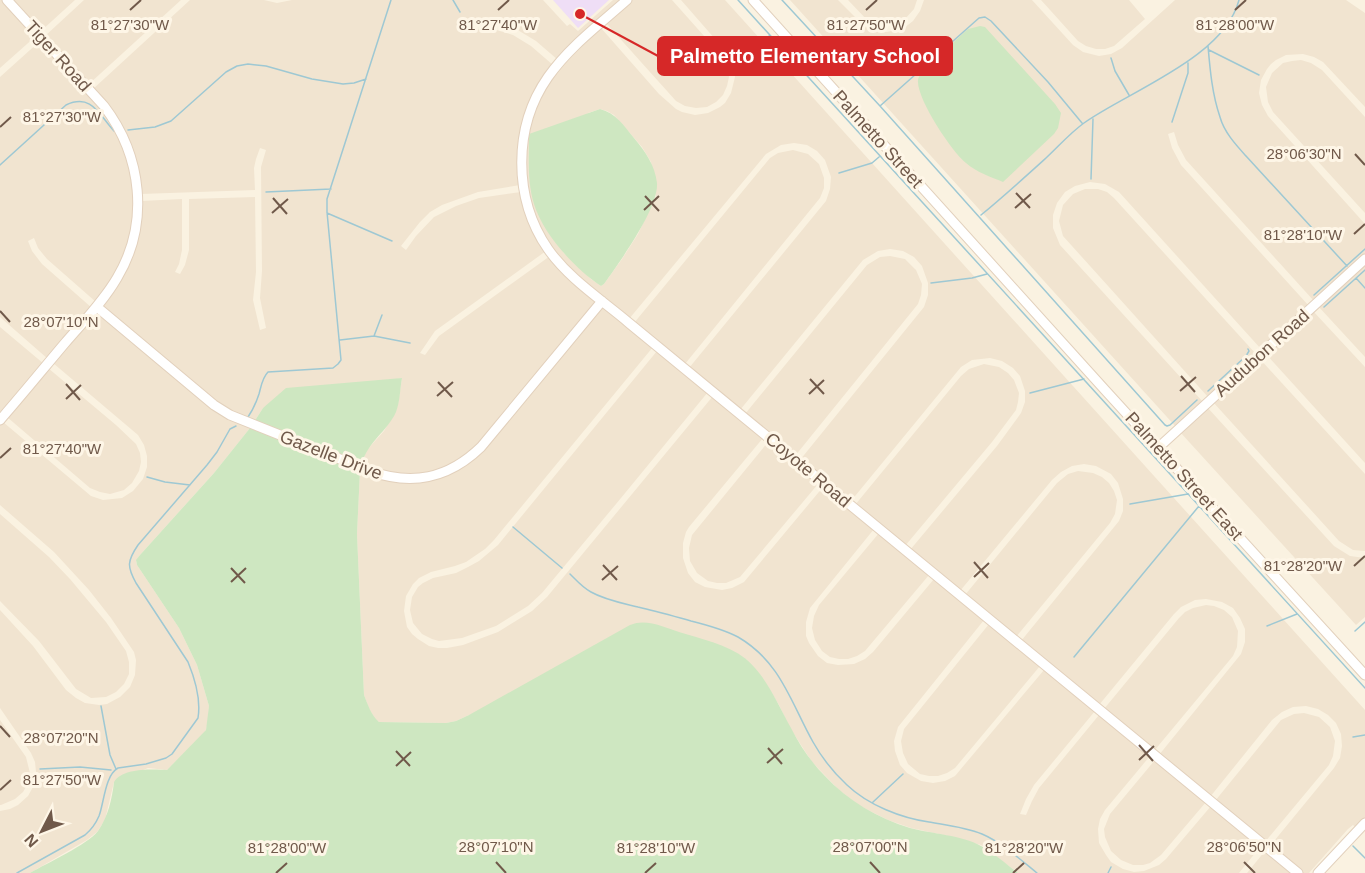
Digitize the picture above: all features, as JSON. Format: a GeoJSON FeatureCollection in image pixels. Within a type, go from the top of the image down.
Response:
{"type":"FeatureCollection","features":[{"type":"Feature","properties":{"kind":"street","name":"Tiger Road"},"geometry":{"type":"LineString","coordinates":[[0,420],[97,307],[120,273],[134,237],[138,198],[133,162],[120,130],[104,106],[7,0]]}},
{"type":"Feature","properties":{"kind":"street","name":"Coyote Road"},"geometry":{"type":"LineString","coordinates":[[627,0],[571,51],[549,76],[532,106],[525,128],[522,150],[524,188],[530,212],[548,249],[562,265],[602,301],[1298,873]]}},
{"type":"Feature","properties":{"kind":"street","name":"Palmetto Street"},"geometry":{"type":"LineString","coordinates":[[753,0],[1003,277]]}},
{"type":"Feature","properties":{"kind":"street","name":"Audubon Road"},"geometry":{"type":"LineString","coordinates":[[1159,447],[1365,260]]}},
{"type":"Feature","properties":{"kind":"street","name":"Palmetto Street East"},"geometry":{"type":"LineString","coordinates":[[1003,277],[1365,675]]}},
{"type":"Feature","properties":{"kind":"street","name":"Gazelle Drive"},"geometry":{"type":"LineString","coordinates":[[97,307],[214,405],[230,415],[370,471],[404,479],[441,474],[471,457],[602,301]]}},
{"type":"Feature","properties":{"kind":"street"},"geometry":{"type":"LineString","coordinates":[[1318,873],[1365,823]]}},
{"type":"Feature","properties":{"kind":"shaded area"},"geometry":{"type":"Polygon","coordinates":[[[0,0],[36,36],[0,68],[0,0]]]}},
{"type":"Feature","properties":{"kind":"shaded area"},"geometry":{"type":"Polygon","coordinates":[[[12,0],[75,0],[41,31],[12,0]]]}},
{"type":"Feature","properties":{"kind":"shaded area"},"geometry":{"type":"Polygon","coordinates":[[[84,0],[181,0],[89,84],[45,36],[84,0]]]}},
{"type":"Feature","properties":{"kind":"shaded area"},"geometry":{"type":"Polygon","coordinates":[[[190,0],[264,0],[277,3],[292,0],[543,0],[567,26],[570,24],[578,31],[613,0],[622,0],[558,60],[536,41],[516,29],[494,23],[461,23],[461,30],[493,29],[513,35],[531,46],[553,65],[534,94],[520,185],[478,192],[442,205],[420,222],[401,246],[406,250],[434,217],[456,206],[479,198],[521,192],[546,251],[435,331],[420,353],[425,355],[439,336],[550,256],[598,301],[478,445],[458,462],[427,474],[393,475],[362,464],[366,451],[384,431],[395,413],[402,378],[263,408],[254,422],[216,402],[101,306],[118,282],[141,201],[182,199],[182,250],[175,272],[180,274],[189,250],[189,199],[255,197],[256,272],[253,300],[260,330],[266,328],[260,298],[261,167],[266,150],[260,148],[256,159],[255,190],[141,194],[140,179],[93,89],[190,0]]]}},
{"type":"Feature","properties":{"kind":"shaded area"},"geometry":{"type":"Polygon","coordinates":[[[553,0],[609,0],[578,28],[553,0]]]}},
{"type":"Feature","properties":{"kind":"shaded area"},"geometry":{"type":"Polygon","coordinates":[[[631,0],[672,0],[721,55],[726,63],[729,77],[723,95],[716,102],[707,107],[696,108],[676,101],[606,23],[631,0]]]}},
{"type":"Feature","properties":{"kind":"shaded area"},"geometry":{"type":"Polygon","coordinates":[[[681,0],[725,0],[1365,710],[1365,819],[1356,828],[1353,825],[1348,829],[1309,873],[1303,873],[1270,846],[1340,758],[1341,734],[1336,723],[1328,715],[1306,706],[1293,707],[1282,712],[1272,720],[1210,797],[1159,755],[1241,654],[1245,642],[1245,629],[1233,608],[1222,602],[1206,599],[1195,600],[1181,607],[1099,705],[1021,641],[1119,521],[1123,511],[1123,499],[1118,483],[1111,474],[1096,466],[1084,464],[1072,466],[1061,472],[960,591],[910,550],[997,446],[1021,413],[1025,402],[1025,391],[1020,376],[1013,368],[1002,361],[990,358],[972,360],[961,367],[851,501],[800,460],[924,307],[928,295],[928,283],[922,266],[914,257],[903,251],[890,249],[878,251],[863,260],[740,410],[689,368],[826,201],[831,177],[825,160],[817,151],[807,145],[794,143],[781,145],[766,154],[629,319],[576,274],[553,250],[541,229],[530,200],[525,160],[532,117],[545,87],[565,61],[601,28],[659,94],[676,109],[695,115],[708,113],[720,107],[731,93],[735,77],[734,65],[729,55],[681,0]],[[600,109],[588,113],[541,220],[564,253],[601,286],[638,234],[656,196],[651,162],[642,147],[614,115],[600,109]]]}},
{"type":"Feature","properties":{"kind":"shaded area"},"geometry":{"type":"Polygon","coordinates":[[[790,0],[838,0],[864,26],[875,31],[887,32],[904,28],[913,21],[924,0],[1032,0],[1073,45],[1083,52],[1099,56],[1111,54],[1122,48],[1175,0],[1346,0],[1365,13],[1365,107],[1323,62],[1303,54],[1286,55],[1271,64],[1261,80],[1259,93],[1268,116],[1365,224],[1365,255],[1314,301],[1186,160],[1174,132],[1168,134],[1181,165],[1309,306],[1261,349],[1119,192],[1105,184],[1090,182],[1075,186],[1065,192],[1057,203],[1053,215],[1053,228],[1060,245],[1203,402],[1176,427],[790,0]]]}},
{"type":"Feature","properties":{"kind":"shaded area"},"geometry":{"type":"Polygon","coordinates":[[[848,0],[917,0],[914,9],[905,19],[887,26],[868,21],[848,0]]]}},
{"type":"Feature","properties":{"kind":"shaded area"},"geometry":{"type":"Polygon","coordinates":[[[1041,0],[1129,0],[1145,19],[1114,46],[1096,49],[1078,41],[1041,0]]]}},
{"type":"Feature","properties":{"kind":"shaded area"},"geometry":{"type":"Polygon","coordinates":[[[40,41],[107,115],[124,146],[133,181],[135,208],[128,245],[117,271],[96,302],[47,259],[38,248],[34,238],[28,241],[42,264],[92,308],[48,359],[0,317],[0,77],[40,41]]]}},
{"type":"Feature","properties":{"kind":"shaded area"},"geometry":{"type":"Polygon","coordinates":[[[1301,60],[1322,70],[1365,117],[1365,213],[1273,112],[1268,102],[1266,87],[1272,73],[1283,63],[1301,60]]]}},
{"type":"Feature","properties":{"kind":"shaded area"},"geometry":{"type":"Polygon","coordinates":[[[793,150],[808,154],[819,164],[824,178],[824,188],[820,198],[685,364],[634,323],[770,158],[778,153],[793,150]]]}},
{"type":"Feature","properties":{"kind":"shaded area"},"geometry":{"type":"Polygon","coordinates":[[[1085,189],[1098,189],[1114,198],[1256,354],[1208,397],[1063,236],[1059,221],[1063,205],[1073,194],[1085,189]]]}},
{"type":"Feature","properties":{"kind":"shaded area"},"geometry":{"type":"Polygon","coordinates":[[[880,257],[905,259],[916,270],[922,284],[918,304],[795,456],[745,414],[867,265],[880,257]]]}},
{"type":"Feature","properties":{"kind":"shaded area"},"geometry":{"type":"Polygon","coordinates":[[[1365,264],[1365,357],[1318,306],[1365,264]]]}},
{"type":"Feature","properties":{"kind":"shaded area"},"geometry":{"type":"Polygon","coordinates":[[[602,305],[653,347],[485,549],[466,562],[431,572],[413,584],[406,596],[404,611],[407,627],[412,634],[429,646],[438,648],[463,645],[498,632],[532,611],[547,597],[713,396],[763,438],[686,532],[683,558],[688,573],[695,582],[705,587],[722,590],[744,582],[823,487],[874,529],[810,608],[806,622],[806,636],[818,656],[827,663],[838,665],[854,664],[865,659],[934,579],[984,620],[898,727],[894,741],[895,751],[900,765],[907,773],[921,781],[933,783],[955,776],[1044,670],[1095,711],[1034,785],[1020,814],[1026,815],[1039,788],[1099,715],[1150,756],[1100,819],[1099,843],[1111,862],[1134,872],[1159,865],[1211,806],[1260,847],[1239,873],[1018,873],[981,845],[888,820],[860,806],[839,790],[812,762],[768,687],[746,659],[469,715],[446,723],[379,722],[375,719],[364,695],[357,534],[360,471],[379,478],[403,482],[455,471],[602,305]]]}},
{"type":"Feature","properties":{"kind":"shaded area"},"geometry":{"type":"Polygon","coordinates":[[[1313,311],[1365,367],[1365,463],[1266,354],[1313,311]]]}},
{"type":"Feature","properties":{"kind":"shaded area"},"geometry":{"type":"Polygon","coordinates":[[[97,312],[228,418],[250,428],[214,473],[136,561],[179,628],[197,665],[209,706],[208,721],[202,736],[167,770],[148,768],[114,782],[105,820],[97,832],[87,840],[30,873],[0,873],[0,811],[18,805],[28,796],[33,787],[36,772],[31,753],[0,708],[0,610],[33,646],[66,690],[85,703],[107,704],[120,697],[130,687],[135,675],[134,652],[89,590],[54,552],[0,505],[0,425],[3,422],[91,496],[103,500],[122,498],[133,491],[143,479],[147,467],[147,456],[138,435],[53,363],[97,312]]]}},
{"type":"Feature","properties":{"kind":"shaded area"},"geometry":{"type":"Polygon","coordinates":[[[0,327],[44,364],[2,413],[0,411],[0,327]]]}},
{"type":"Feature","properties":{"kind":"shaded area"},"geometry":{"type":"Polygon","coordinates":[[[657,351],[708,392],[621,498],[542,593],[528,606],[496,626],[462,638],[439,641],[422,634],[413,623],[410,610],[412,597],[418,587],[433,578],[456,573],[468,567],[498,545],[657,351]]]}},
{"type":"Feature","properties":{"kind":"shaded area"},"geometry":{"type":"Polygon","coordinates":[[[1260,359],[1365,474],[1365,551],[1353,550],[1339,541],[1213,402],[1260,359]]]}},
{"type":"Feature","properties":{"kind":"shaded area"},"geometry":{"type":"Polygon","coordinates":[[[984,364],[999,367],[1014,380],[1019,393],[1016,410],[905,546],[855,505],[961,376],[969,369],[984,364]]]}},
{"type":"Feature","properties":{"kind":"shaded area"},"geometry":{"type":"Polygon","coordinates":[[[48,368],[136,444],[141,462],[139,471],[132,483],[124,490],[110,494],[90,488],[7,417],[48,368]]]}},
{"type":"Feature","properties":{"kind":"shaded area"},"geometry":{"type":"Polygon","coordinates":[[[1207,407],[1334,546],[1350,556],[1365,558],[1365,617],[1356,625],[1180,432],[1207,407]]]}},
{"type":"Feature","properties":{"kind":"shaded area"},"geometry":{"type":"Polygon","coordinates":[[[768,442],[818,484],[740,577],[726,583],[708,581],[697,573],[690,561],[689,548],[692,535],[768,442]]]}},
{"type":"Feature","properties":{"kind":"shaded area"},"geometry":{"type":"Polygon","coordinates":[[[1078,471],[1093,473],[1109,483],[1117,500],[1115,514],[1016,637],[965,595],[1057,483],[1068,474],[1078,471]]]}},
{"type":"Feature","properties":{"kind":"shaded area"},"geometry":{"type":"Polygon","coordinates":[[[0,514],[49,557],[70,579],[106,622],[126,651],[129,674],[124,684],[116,692],[106,697],[91,698],[76,689],[39,641],[0,601],[0,514]]]}},
{"type":"Feature","properties":{"kind":"shaded area"},"geometry":{"type":"Polygon","coordinates":[[[879,533],[929,575],[865,651],[848,659],[830,657],[822,651],[815,640],[812,628],[814,616],[819,605],[879,533]]]}},
{"type":"Feature","properties":{"kind":"shaded area"},"geometry":{"type":"Polygon","coordinates":[[[1206,605],[1224,610],[1232,617],[1238,631],[1237,647],[1233,656],[1154,751],[1104,709],[1179,618],[1193,608],[1206,605]]]}},
{"type":"Feature","properties":{"kind":"shaded area"},"geometry":{"type":"Polygon","coordinates":[[[989,624],[1040,666],[955,768],[938,776],[920,774],[908,764],[903,753],[901,741],[904,729],[989,624]]]}},
{"type":"Feature","properties":{"kind":"shaded area"},"geometry":{"type":"Polygon","coordinates":[[[1304,713],[1319,717],[1330,727],[1335,741],[1333,756],[1329,765],[1265,842],[1215,801],[1281,720],[1294,714],[1304,713]]]}},
{"type":"Feature","properties":{"kind":"shaded area"},"geometry":{"type":"Polygon","coordinates":[[[0,720],[26,757],[30,773],[23,792],[15,799],[1,805],[0,805],[0,720]]]}},
{"type":"Feature","properties":{"kind":"shaded area"},"geometry":{"type":"Polygon","coordinates":[[[1155,760],[1206,802],[1161,855],[1150,863],[1133,865],[1121,860],[1111,851],[1104,829],[1110,814],[1155,760]]]}},
{"type":"Feature","properties":{"kind":"shaded area"},"geometry":{"type":"Polygon","coordinates":[[[1265,851],[1292,873],[1247,873],[1265,851]]]}},
{"type":"Feature","properties":{"kind":"green space"},"geometry":{"type":"Polygon","coordinates":[[[985,27],[1061,113],[1058,128],[1054,134],[1003,182],[974,169],[960,157],[936,124],[919,88],[918,80],[922,71],[968,29],[985,27]]]}},
{"type":"Feature","properties":{"kind":"green space"},"geometry":{"type":"Polygon","coordinates":[[[600,109],[615,117],[646,153],[652,164],[657,183],[652,206],[637,235],[601,286],[581,270],[552,239],[538,215],[529,178],[529,134],[600,109]]]}},
{"type":"Feature","properties":{"kind":"green space"},"geometry":{"type":"Polygon","coordinates":[[[402,378],[396,412],[368,449],[362,464],[254,422],[263,408],[286,388],[402,378]]]}},
{"type":"Feature","properties":{"kind":"green space"},"geometry":{"type":"Polygon","coordinates":[[[250,428],[360,471],[357,534],[364,695],[379,722],[446,723],[456,721],[630,625],[642,622],[655,624],[722,646],[746,659],[766,683],[810,759],[834,785],[854,801],[898,824],[973,842],[991,852],[1018,873],[30,873],[76,848],[98,831],[107,814],[114,782],[118,777],[138,770],[167,770],[206,730],[209,706],[197,665],[179,628],[137,565],[136,560],[214,473],[250,428]]]}},
{"type":"Feature","properties":{"kind":"waterway"},"geometry":{"type":"LineString","coordinates":[[248,417],[268,372],[333,368],[341,360],[327,199],[391,0]]}},
{"type":"Feature","properties":{"kind":"waterway"},"geometry":{"type":"LineString","coordinates":[[453,0],[460,12]]}},
{"type":"Feature","properties":{"kind":"waterway"},"geometry":{"type":"LineString","coordinates":[[738,0],[1365,688]]}},
{"type":"Feature","properties":{"kind":"waterway"},"geometry":{"type":"LineString","coordinates":[[782,0],[880,106],[1165,425],[1170,425],[1197,400]]}},
{"type":"Feature","properties":{"kind":"waterway"},"geometry":{"type":"LineString","coordinates":[[981,215],[1084,123],[1195,56],[1215,39],[1230,21],[1239,0]]}},
{"type":"Feature","properties":{"kind":"waterway"},"geometry":{"type":"LineString","coordinates":[[880,106],[979,18],[985,17],[1048,82],[1082,123]]}},
{"type":"Feature","properties":{"kind":"waterway"},"geometry":{"type":"LineString","coordinates":[[735,61],[760,48],[769,36]]}},
{"type":"Feature","properties":{"kind":"waterway"},"geometry":{"type":"LineString","coordinates":[[1208,46],[1215,99],[1227,133],[1347,266]]}},
{"type":"Feature","properties":{"kind":"waterway"},"geometry":{"type":"LineString","coordinates":[[1209,50],[1259,75]]}},
{"type":"Feature","properties":{"kind":"waterway"},"geometry":{"type":"LineString","coordinates":[[1111,58],[1115,71],[1129,95]]}},
{"type":"Feature","properties":{"kind":"waterway"},"geometry":{"type":"LineString","coordinates":[[1172,122],[1188,73],[1188,63]]}},
{"type":"Feature","properties":{"kind":"waterway"},"geometry":{"type":"LineString","coordinates":[[128,130],[155,127],[171,121],[226,72],[237,66],[248,64],[266,66],[312,79],[343,84],[366,79]]}},
{"type":"Feature","properties":{"kind":"waterway"},"geometry":{"type":"LineString","coordinates":[[0,165],[66,105],[75,102],[89,104],[114,131]]}},
{"type":"Feature","properties":{"kind":"waterway"},"geometry":{"type":"LineString","coordinates":[[1091,179],[1093,119]]}},
{"type":"Feature","properties":{"kind":"waterway"},"geometry":{"type":"LineString","coordinates":[[839,173],[872,163],[879,157]]}},
{"type":"Feature","properties":{"kind":"waterway"},"geometry":{"type":"LineString","coordinates":[[266,192],[331,189]]}},
{"type":"Feature","properties":{"kind":"waterway"},"geometry":{"type":"LineString","coordinates":[[327,213],[392,241]]}},
{"type":"Feature","properties":{"kind":"waterway"},"geometry":{"type":"LineString","coordinates":[[1314,295],[1365,249]]}},
{"type":"Feature","properties":{"kind":"waterway"},"geometry":{"type":"LineString","coordinates":[[1324,307],[1365,270]]}},
{"type":"Feature","properties":{"kind":"waterway"},"geometry":{"type":"LineString","coordinates":[[931,283],[987,274]]}},
{"type":"Feature","properties":{"kind":"waterway"},"geometry":{"type":"LineString","coordinates":[[1356,278],[1365,288]]}},
{"type":"Feature","properties":{"kind":"waterway"},"geometry":{"type":"LineString","coordinates":[[374,336],[382,315]]}},
{"type":"Feature","properties":{"kind":"waterway"},"geometry":{"type":"LineString","coordinates":[[340,340],[374,336],[410,343]]}},
{"type":"Feature","properties":{"kind":"waterway"},"geometry":{"type":"LineString","coordinates":[[1208,391],[1246,356],[1248,349]]}},
{"type":"Feature","properties":{"kind":"waterway"},"geometry":{"type":"LineString","coordinates":[[1030,393],[1084,379]]}},
{"type":"Feature","properties":{"kind":"waterway"},"geometry":{"type":"LineString","coordinates":[[17,873],[85,835],[99,816],[110,777],[114,772],[118,768],[166,758],[172,754],[198,718],[197,690],[188,662],[136,583],[130,564],[138,545],[207,465],[230,429],[236,426]]}},
{"type":"Feature","properties":{"kind":"waterway"},"geometry":{"type":"LineString","coordinates":[[147,477],[190,485]]}},
{"type":"Feature","properties":{"kind":"waterway"},"geometry":{"type":"LineString","coordinates":[[1130,504],[1188,494]]}},
{"type":"Feature","properties":{"kind":"waterway"},"geometry":{"type":"LineString","coordinates":[[1074,657],[1199,506]]}},
{"type":"Feature","properties":{"kind":"waterway"},"geometry":{"type":"LineString","coordinates":[[513,527],[562,568]]}},
{"type":"Feature","properties":{"kind":"waterway"},"geometry":{"type":"LineString","coordinates":[[570,574],[585,588],[602,597],[709,626],[738,637],[765,658],[775,671],[820,754],[855,792],[896,814],[962,828],[989,837],[1037,873]]}},
{"type":"Feature","properties":{"kind":"waterway"},"geometry":{"type":"LineString","coordinates":[[1267,626],[1297,614]]}},
{"type":"Feature","properties":{"kind":"waterway"},"geometry":{"type":"LineString","coordinates":[[1355,631],[1365,622]]}},
{"type":"Feature","properties":{"kind":"waterway"},"geometry":{"type":"LineString","coordinates":[[101,706],[110,755],[116,769]]}},
{"type":"Feature","properties":{"kind":"waterway"},"geometry":{"type":"LineString","coordinates":[[1353,737],[1365,735]]}},
{"type":"Feature","properties":{"kind":"waterway"},"geometry":{"type":"LineString","coordinates":[[40,769],[80,767],[111,770]]}},
{"type":"Feature","properties":{"kind":"waterway"},"geometry":{"type":"LineString","coordinates":[[873,802],[903,774]]}},
{"type":"Feature","properties":{"kind":"waterway"},"geometry":{"type":"LineString","coordinates":[[1353,846],[1365,858]]}},
{"type":"Feature","properties":{"kind":"waterway"},"geometry":{"type":"LineString","coordinates":[[1108,873],[1111,867]]}},
{"type":"Feature","properties":{"kind":"place","name":"Palmetto Elementary School"},"geometry":{"type":"Point","coordinates":[580,14]}}]}
